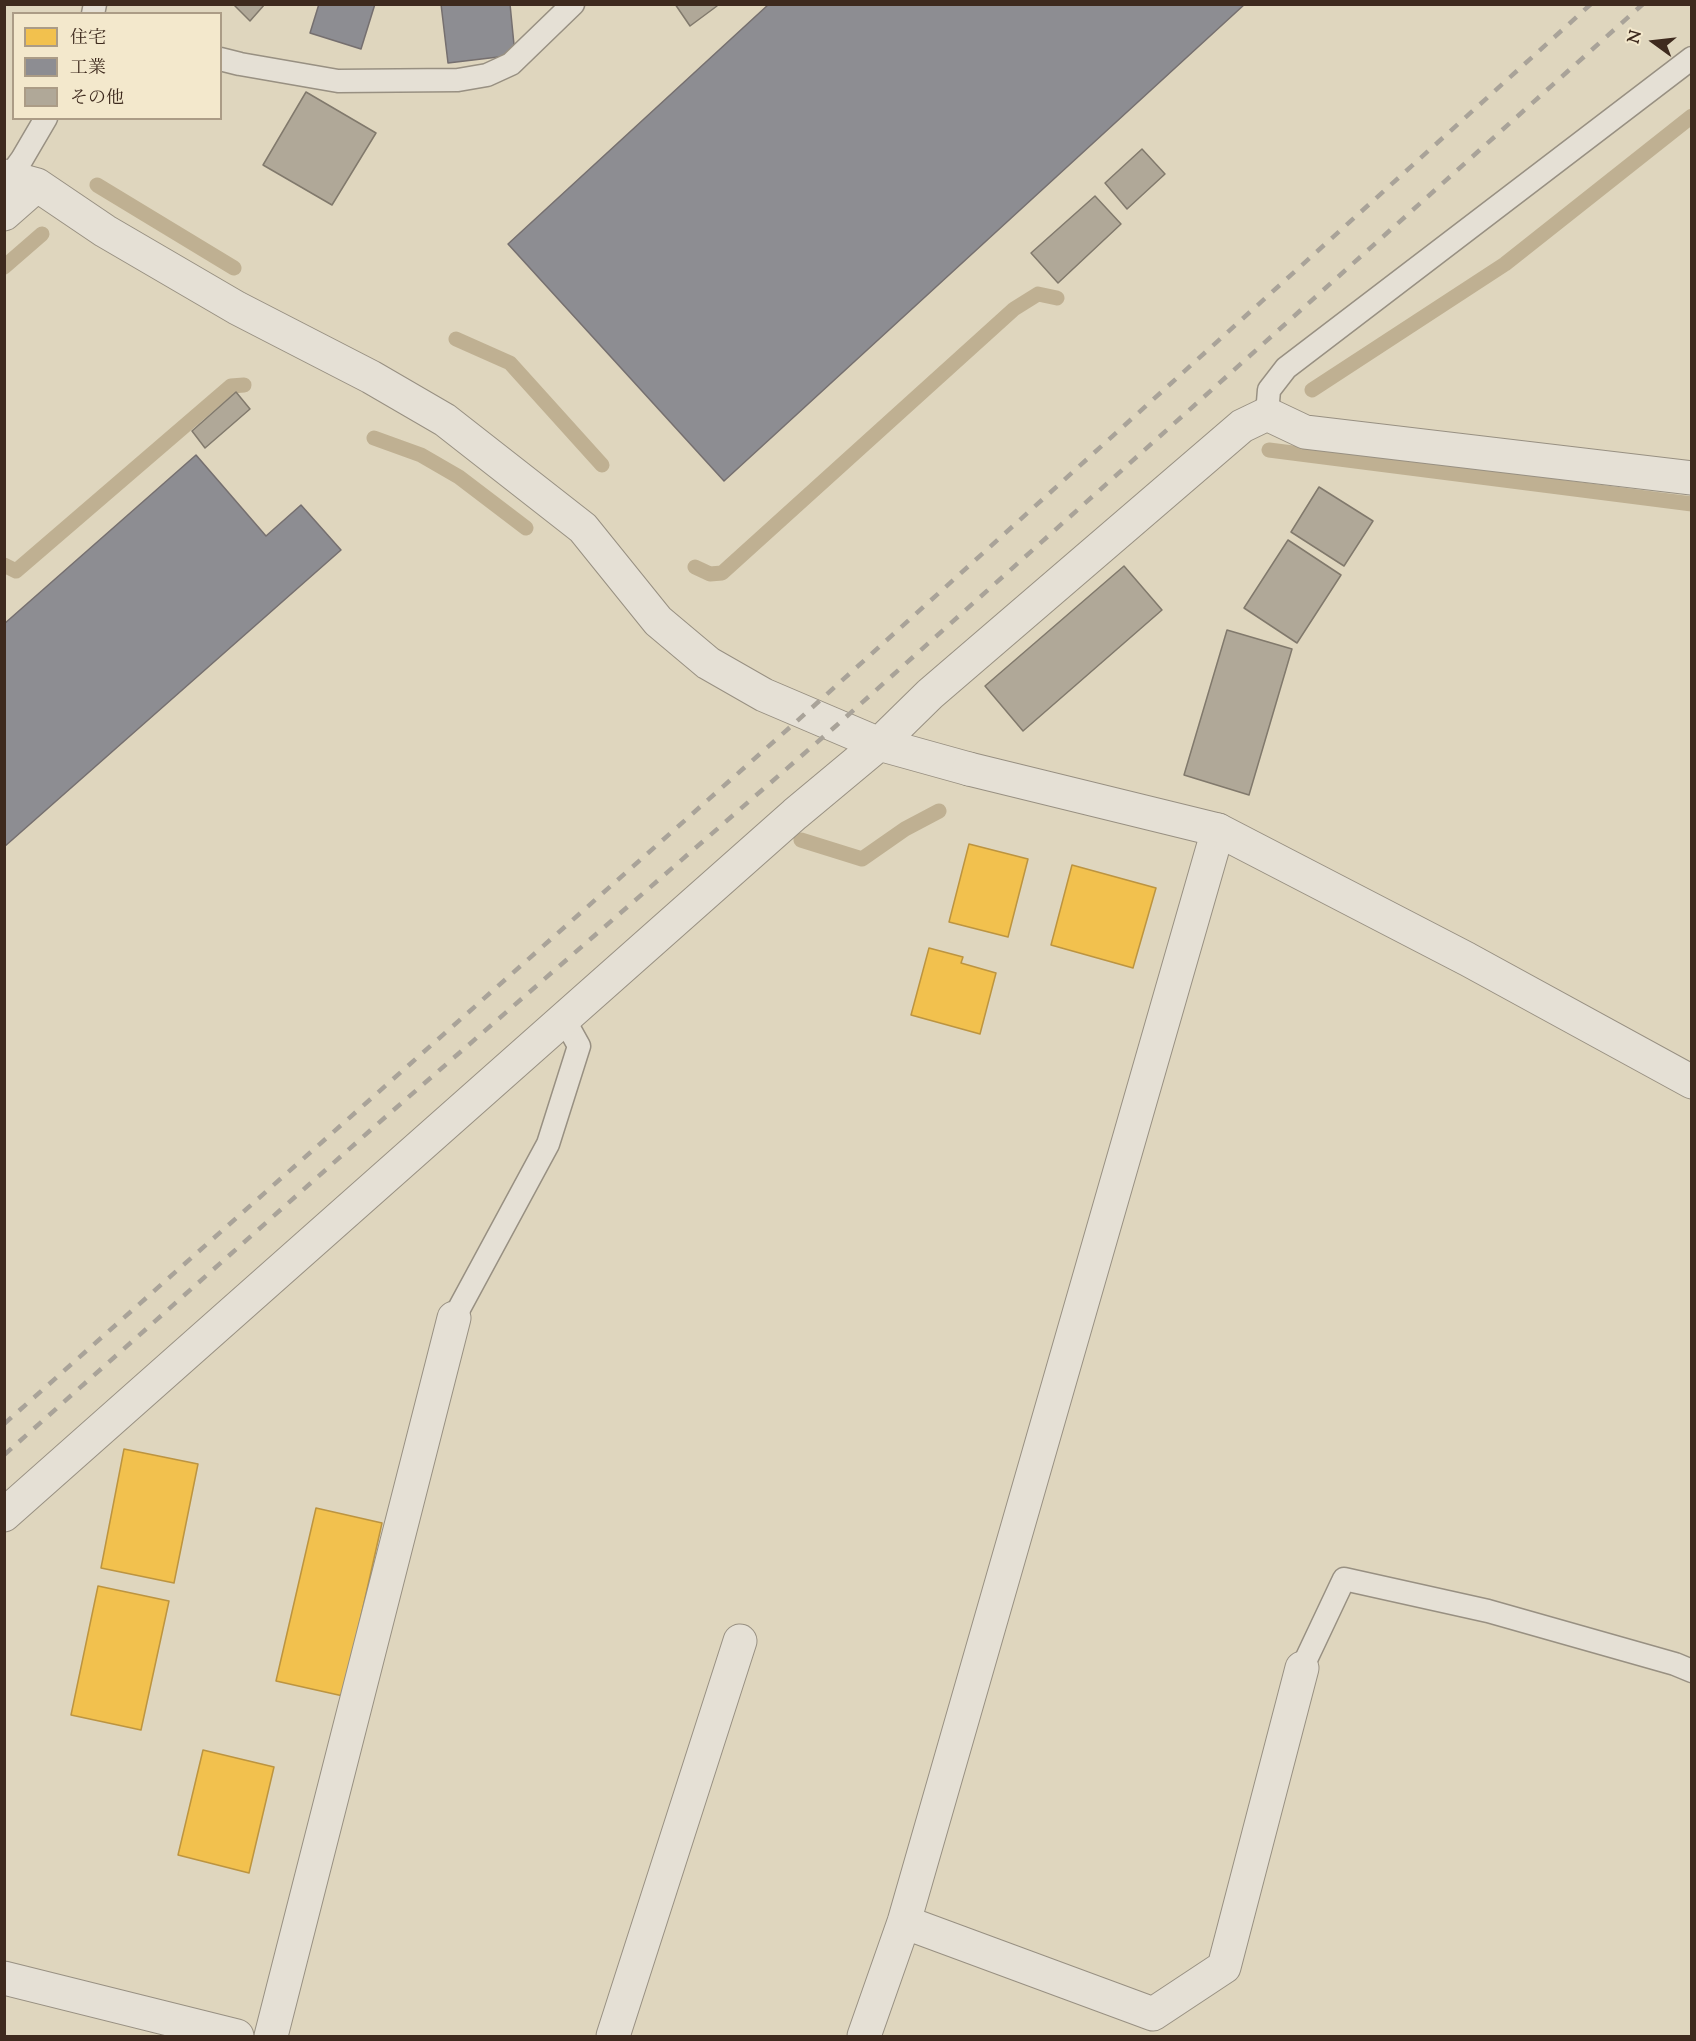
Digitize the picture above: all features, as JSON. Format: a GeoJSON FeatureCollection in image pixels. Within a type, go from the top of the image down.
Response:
{"type":"FeatureCollection","features":[{"type":"Feature","properties":{"kind":"street"},"geometry":{"type":"LineString","coordinates":[[4,214],[17,180],[237,308],[372,377],[444,420],[584,528],[658,621],[708,663],[764,695],[879,744],[969,769],[1218,830],[1467,958],[1692,1082]]}},
{"type":"Feature","properties":{"kind":"street"},"geometry":{"type":"LineString","coordinates":[[4,1515],[795,814],[879,744],[930,694],[1242,426],[1267,414],[1305,432],[1692,478]]}},
{"type":"Feature","properties":{"kind":"street"},"geometry":{"type":"LineString","coordinates":[[864,2037],[904,1922],[1218,830]]}},
{"type":"Feature","properties":{"kind":"street"},"geometry":{"type":"LineString","coordinates":[[271,2037],[454,1318]]}},
{"type":"Feature","properties":{"kind":"street"},"geometry":{"type":"LineString","coordinates":[[613,2037],[740,1641]]}},
{"type":"Feature","properties":{"kind":"street"},"geometry":{"type":"LineString","coordinates":[[904,1922],[1153,2014],[1224,1967],[1302,1668]]}},
{"type":"Feature","properties":{"kind":"street"},"geometry":{"type":"LineString","coordinates":[[4,1978],[28,1982],[237,2037]]}},
{"type":"Feature","properties":{"kind":"lane"},"geometry":{"type":"LineString","coordinates":[[222,60],[338,81],[458,80],[487,75],[512,64],[573,4]]}},
{"type":"Feature","properties":{"kind":"lane"},"geometry":{"type":"LineString","coordinates":[[1267,414],[1269,390],[1286,368],[1692,58]]}},
{"type":"Feature","properties":{"kind":"lane"},"geometry":{"type":"LineString","coordinates":[[17,180],[22,159],[45,120]]}},
{"type":"Feature","properties":{"kind":"lane"},"geometry":{"type":"LineString","coordinates":[[454,1318],[548,1144],[579,1046],[564,1018]]}},
{"type":"Feature","properties":{"kind":"lane"},"geometry":{"type":"LineString","coordinates":[[1302,1668],[1344,1579],[1488,1611],[1675,1664],[1692,1671]]}},
{"type":"Feature","properties":{"kind":"building: 住宅"},"geometry":{"type":"Polygon","coordinates":[[[969,844],[1028,859],[1008,937],[949,922],[969,844]]]}},
{"type":"Feature","properties":{"kind":"building: 住宅"},"geometry":{"type":"Polygon","coordinates":[[[1072,865],[1156,888],[1133,968],[1051,945],[1072,865]]]}},
{"type":"Feature","properties":{"kind":"building: 住宅"},"geometry":{"type":"Polygon","coordinates":[[[929,948],[963,957],[961,963],[996,973],[980,1034],[911,1015],[929,948]]]}},
{"type":"Feature","properties":{"kind":"building: 住宅"},"geometry":{"type":"Polygon","coordinates":[[[124,1449],[198,1464],[174,1583],[101,1568],[124,1449]]]}},
{"type":"Feature","properties":{"kind":"building: 住宅"},"geometry":{"type":"Polygon","coordinates":[[[316,1508],[382,1523],[343,1696],[276,1681],[316,1508]]]}},
{"type":"Feature","properties":{"kind":"building: 住宅"},"geometry":{"type":"Polygon","coordinates":[[[98,1586],[169,1601],[141,1730],[71,1715],[98,1586]]]}},
{"type":"Feature","properties":{"kind":"building: 住宅"},"geometry":{"type":"Polygon","coordinates":[[[203,1750],[274,1767],[249,1873],[178,1855],[203,1750]]]}},
{"type":"Feature","properties":{"kind":"building: 工業"},"geometry":{"type":"Polygon","coordinates":[[[319,4],[375,4],[361,49],[310,33],[319,4]]]}},
{"type":"Feature","properties":{"kind":"building: 工業"},"geometry":{"type":"Polygon","coordinates":[[[441,4],[510,4],[515,55],[448,63],[441,4]]]}},
{"type":"Feature","properties":{"kind":"building: 工業"},"geometry":{"type":"Polygon","coordinates":[[[769,4],[1245,4],[724,481],[508,244],[769,4]]]}},
{"type":"Feature","properties":{"kind":"building: 工業"},"geometry":{"type":"Polygon","coordinates":[[[196,455],[266,536],[301,505],[341,550],[4,847],[4,624],[196,455]]]}},
{"type":"Feature","properties":{"kind":"building: その他"},"geometry":{"type":"Polygon","coordinates":[[[233,4],[265,4],[250,21],[233,4]]]}},
{"type":"Feature","properties":{"kind":"building: その他"},"geometry":{"type":"Polygon","coordinates":[[[675,4],[716,4],[717,6],[690,26],[675,4]]]}},
{"type":"Feature","properties":{"kind":"building: その他"},"geometry":{"type":"Polygon","coordinates":[[[306,92],[376,133],[332,205],[263,165],[306,92]]]}},
{"type":"Feature","properties":{"kind":"building: その他"},"geometry":{"type":"Polygon","coordinates":[[[1142,149],[1165,174],[1127,209],[1105,183],[1142,149]]]}},
{"type":"Feature","properties":{"kind":"building: その他"},"geometry":{"type":"Polygon","coordinates":[[[1095,196],[1121,224],[1058,283],[1031,253],[1095,196]]]}},
{"type":"Feature","properties":{"kind":"building: その他"},"geometry":{"type":"Polygon","coordinates":[[[236,392],[250,409],[205,448],[192,431],[236,392]]]}},
{"type":"Feature","properties":{"kind":"building: その他"},"geometry":{"type":"Polygon","coordinates":[[[1319,487],[1373,521],[1344,566],[1291,532],[1319,487]]]}},
{"type":"Feature","properties":{"kind":"building: その他"},"geometry":{"type":"Polygon","coordinates":[[[1288,540],[1341,575],[1297,643],[1244,608],[1288,540]]]}},
{"type":"Feature","properties":{"kind":"building: その他"},"geometry":{"type":"Polygon","coordinates":[[[1124,566],[1162,610],[1023,731],[985,686],[1124,566]]]}},
{"type":"Feature","properties":{"kind":"building: その他"},"geometry":{"type":"Polygon","coordinates":[[[1227,630],[1292,649],[1249,795],[1184,775],[1227,630]]]}},
{"type":"Feature","properties":{"kind":"waterway"},"geometry":{"type":"LineString","coordinates":[[1312,390],[1505,264],[1692,116]]}},
{"type":"Feature","properties":{"kind":"waterway"},"geometry":{"type":"LineString","coordinates":[[97,185],[234,268]]}},
{"type":"Feature","properties":{"kind":"waterway"},"geometry":{"type":"LineString","coordinates":[[4,267],[42,234]]}},
{"type":"Feature","properties":{"kind":"waterway"},"geometry":{"type":"LineString","coordinates":[[695,567],[710,574],[722,573],[1014,309],[1038,294],[1057,298]]}},
{"type":"Feature","properties":{"kind":"waterway"},"geometry":{"type":"LineString","coordinates":[[456,339],[510,363],[602,465]]}},
{"type":"Feature","properties":{"kind":"waterway"},"geometry":{"type":"LineString","coordinates":[[4,565],[16,571],[231,386],[244,385]]}},
{"type":"Feature","properties":{"kind":"waterway"},"geometry":{"type":"LineString","coordinates":[[374,438],[421,455],[459,477],[526,528]]}},
{"type":"Feature","properties":{"kind":"waterway"},"geometry":{"type":"LineString","coordinates":[[1269,450],[1692,504]]}},
{"type":"Feature","properties":{"kind":"waterway"},"geometry":{"type":"LineString","coordinates":[[801,840],[862,859],[905,829],[939,811]]}},
{"type":"Feature","properties":{"kind":"railway"},"geometry":{"type":"LineString","coordinates":[[4,1424],[806,713],[1591,4]]}},
{"type":"Feature","properties":{"kind":"railway"},"geometry":{"type":"LineString","coordinates":[[4,1455],[374,1127],[837,725],[1643,4]]}}]}
